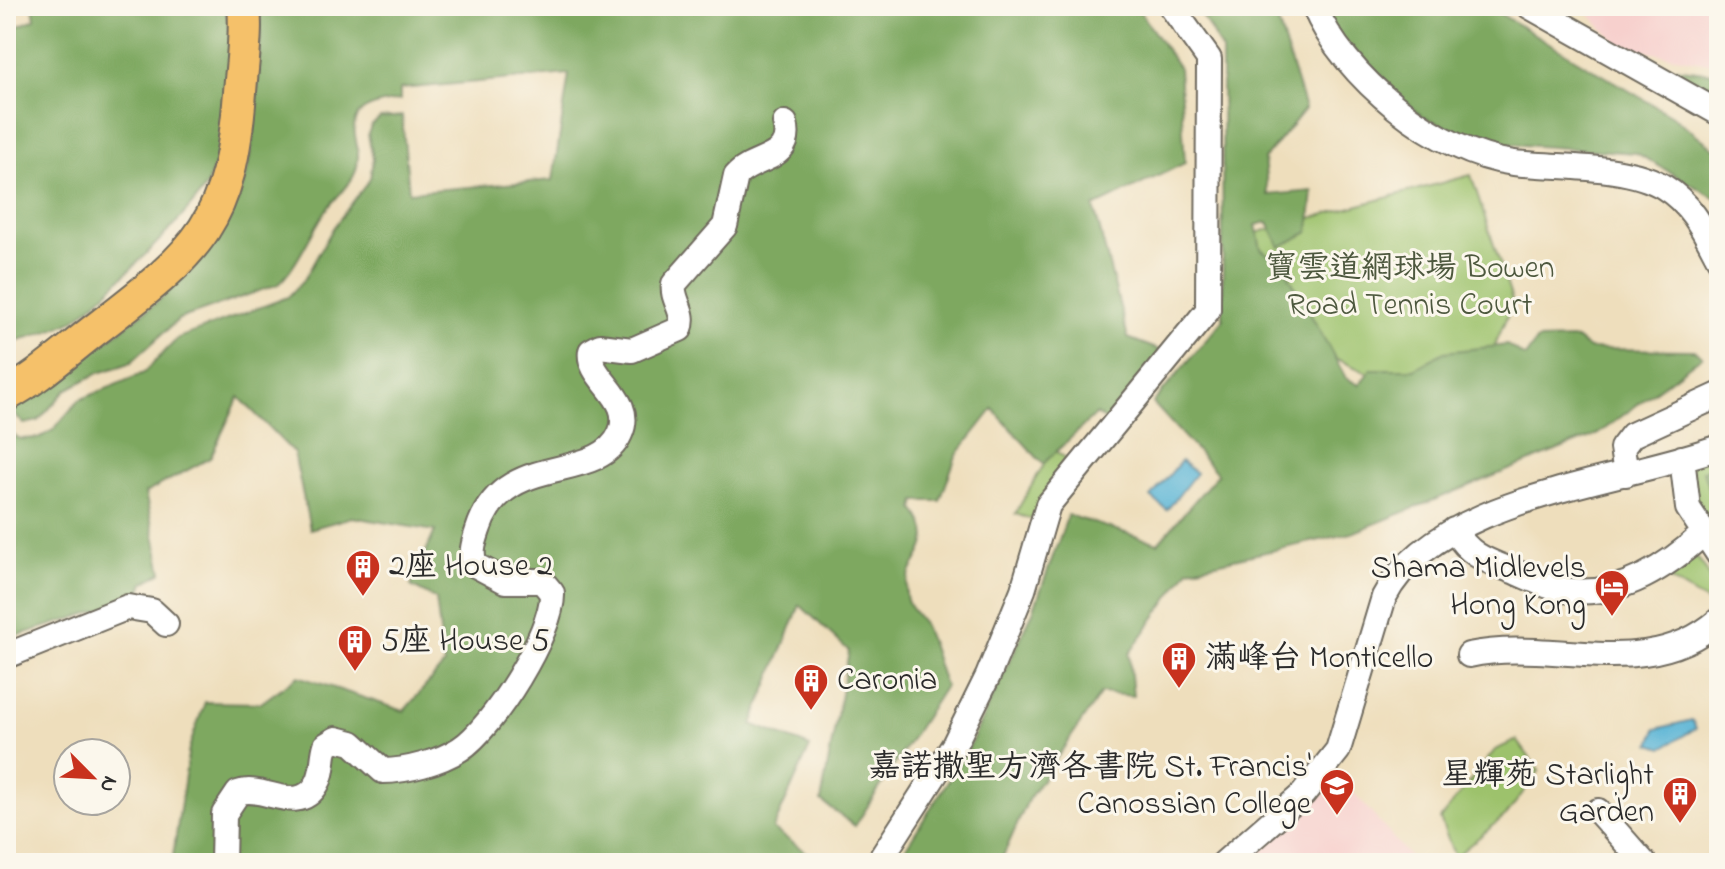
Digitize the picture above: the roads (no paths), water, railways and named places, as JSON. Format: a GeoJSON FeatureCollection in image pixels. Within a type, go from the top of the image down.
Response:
{"type":"FeatureCollection","features":[{"type":"Feature","properties":{"kind":"main road"},"geometry":{"type":"LineString","coordinates":[[6,395],[160,280],[187,254],[211,222],[225,189],[236,141],[244,6]]}},
{"type":"Feature","properties":{"kind":"street"},"geometry":{"type":"LineString","coordinates":[[878,863],[954,745],[988,676],[1023,590],[1048,505],[1208,310],[1209,59],[1171,6]]}},
{"type":"Feature","properties":{"kind":"street"},"geometry":{"type":"LineString","coordinates":[[1314,6],[1346,59],[1405,113],[1442,139],[1499,161],[1626,174],[1653,181],[1692,211],[1719,259]]}},
{"type":"Feature","properties":{"kind":"street"},"geometry":{"type":"LineString","coordinates":[[1529,6],[1719,113]]}},
{"type":"Feature","properties":{"kind":"street"},"geometry":{"type":"LineString","coordinates":[[223,863],[224,814],[238,793],[251,790],[282,799],[305,795],[318,783],[324,749],[336,739],[352,743],[383,771],[439,758],[465,745],[502,701],[539,643],[548,621],[552,593],[542,581],[505,581],[475,565],[472,550],[485,512],[494,497],[514,483],[594,457],[615,443],[622,430],[621,411],[611,390],[592,366],[591,351],[600,346],[632,350],[680,329],[683,316],[674,293],[674,284],[725,226],[736,176],[782,149],[787,133],[785,123]]}},
{"type":"Feature","properties":{"kind":"street"},"geometry":{"type":"LineString","coordinates":[[1626,474],[1622,448],[1632,435],[1719,395]]}},
{"type":"Feature","properties":{"kind":"street"},"geometry":{"type":"LineString","coordinates":[[1224,863],[1295,801],[1328,764],[1343,739],[1376,620],[1390,585],[1419,553],[1454,530],[1498,510],[1719,447]]}},
{"type":"Feature","properties":{"kind":"street"},"geometry":{"type":"LineString","coordinates":[[1682,458],[1686,502],[1719,555]]}},
{"type":"Feature","properties":{"kind":"street"},"geometry":{"type":"LineString","coordinates":[[1454,530],[1472,554],[1552,587],[1581,591],[1658,571],[1704,533]]}},
{"type":"Feature","properties":{"kind":"street"},"geometry":{"type":"LineString","coordinates":[[6,656],[128,607],[152,611],[166,624]]}},
{"type":"Feature","properties":{"kind":"street"},"geometry":{"type":"LineString","coordinates":[[1469,655],[1513,649],[1591,657],[1636,655],[1688,641],[1719,620]]}},
{"type":"Feature","properties":{"kind":"street"},"geometry":{"type":"LineString","coordinates":[[1598,811],[1644,863]]}},
{"type":"Feature","properties":{"kind":"water"},"geometry":{"type":"Polygon","coordinates":[[[1181,461],[1196,473],[1167,510],[1151,497],[1181,461]]]}},
{"type":"Feature","properties":{"kind":"water"},"geometry":{"type":"Polygon","coordinates":[[[1692,720],[1696,728],[1663,748],[1651,744],[1656,729],[1692,720]]]}},
{"type":"Feature","properties":{"kind":"place","name":"2座 House 2"},"geometry":{"type":"Point","coordinates":[363,598]}},
{"type":"Feature","properties":{"kind":"place","name":"Shama Midlevels Hong Kong"},"geometry":{"type":"Point","coordinates":[1612,618]}},
{"type":"Feature","properties":{"kind":"place","name":"5座 House 5"},"geometry":{"type":"Point","coordinates":[355,673]}},
{"type":"Feature","properties":{"kind":"place","name":"滿峰台 Monticello"},"geometry":{"type":"Point","coordinates":[1179,690]}},
{"type":"Feature","properties":{"kind":"place","name":"Caronia"},"geometry":{"type":"Point","coordinates":[811,712]}},
{"type":"Feature","properties":{"kind":"place","name":"嘉諾撒聖方濟各書院 St. Francis' Canossian College"},"geometry":{"type":"Point","coordinates":[1337,817]}},
{"type":"Feature","properties":{"kind":"place","name":"星輝苑 Starlight Garden"},"geometry":{"type":"Point","coordinates":[1680,825]}},
{"type":"Feature","properties":{"kind":"park label","name":"寶雲道網球場 Bowen Road Tennis Court"},"geometry":{"type":"Point","coordinates":[1410,288]}}]}
